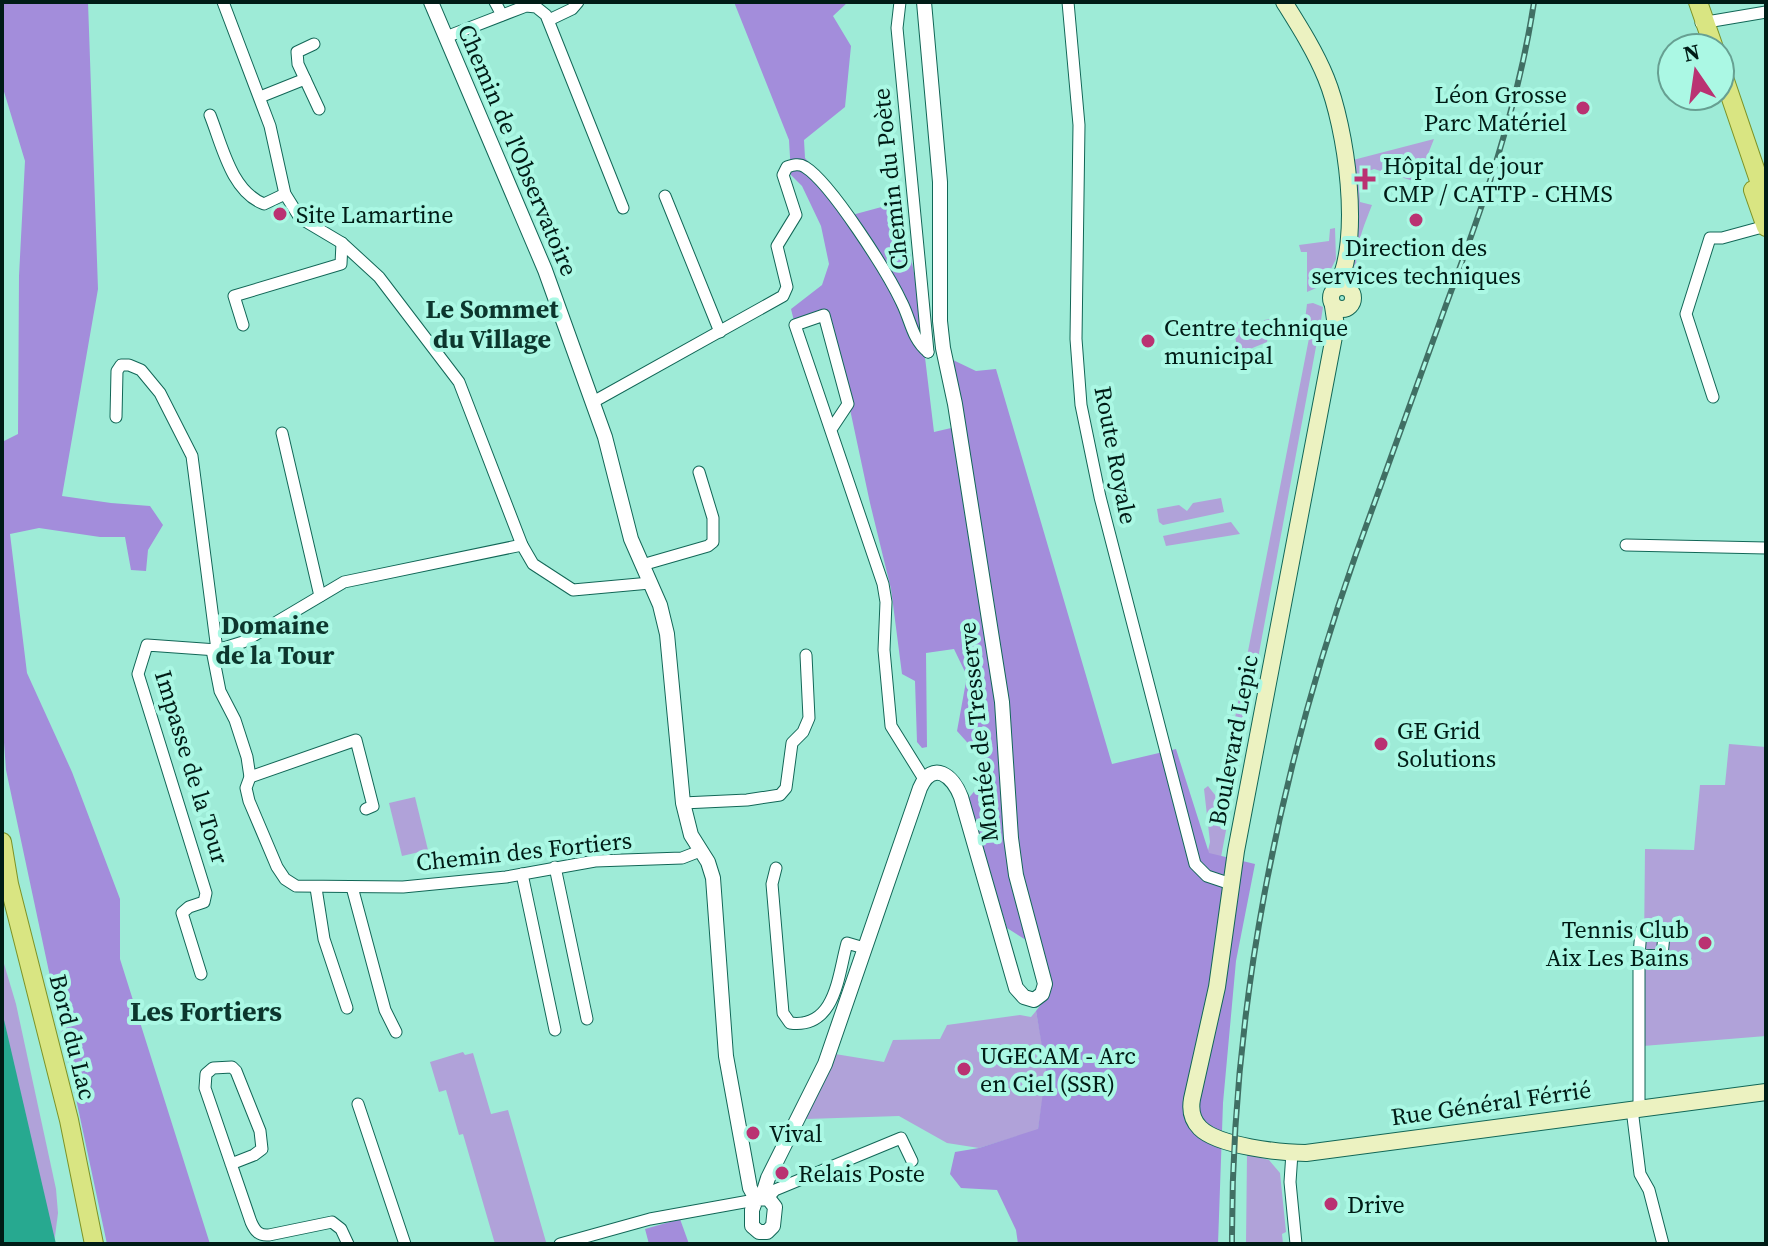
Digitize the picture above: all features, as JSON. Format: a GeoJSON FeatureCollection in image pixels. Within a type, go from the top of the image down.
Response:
{"type":"FeatureCollection","features":[{"type":"Feature","properties":{"kind":"main road","name":"Boulevard Lepic"},"geometry":{"type":"LineString","coordinates":[[1230,1141],[1203,1131],[1191,1109],[1217,987],[1231,884],[1340,307],[1331,297],[1343,290],[1349,203],[1340,127],[1324,73],[1284,2]]}},
{"type":"Feature","properties":{"kind":"main road"},"geometry":{"type":"LineString","coordinates":[[1689,2],[1706,32]]}},
{"type":"Feature","properties":{"kind":"main road"},"geometry":{"type":"LineString","coordinates":[[1698,2],[1702,32]]}},
{"type":"Feature","properties":{"kind":"main road"},"geometry":{"type":"LineString","coordinates":[[1727,112],[1766,226]]}},
{"type":"Feature","properties":{"kind":"main road"},"geometry":{"type":"LineString","coordinates":[[1736,112],[1766,201]]}},
{"type":"Feature","properties":{"kind":"main road","name":"Bord du Lac"},"geometry":{"type":"LineString","coordinates":[[2,842],[9,884],[69,1120],[94,1244]]}},
{"type":"Feature","properties":{"kind":"main road","name":"Bord du Lac"},"geometry":{"type":"LineString","coordinates":[[2,900],[42,1052],[83,1244]]}},
{"type":"Feature","properties":{"kind":"main road","name":"Rue Général Férrié"},"geometry":{"type":"LineString","coordinates":[[1230,1141],[1292,1153],[1764,1093]]}},
{"type":"Feature","properties":{"kind":"street"},"geometry":{"type":"LineString","coordinates":[[223,2],[270,126],[285,194],[300,218],[342,243],[379,277],[459,382],[522,545],[533,564],[573,590],[650,583]]}},
{"type":"Feature","properties":{"kind":"street","name":"Chemin de l'Observatoire"},"geometry":{"type":"LineString","coordinates":[[431,2],[545,270],[605,437],[631,539],[665,618],[683,803],[691,835],[708,862],[713,878],[727,1064],[755,1201]]}},
{"type":"Feature","properties":{"kind":"street"},"geometry":{"type":"LineString","coordinates":[[495,2],[502,15]]}},
{"type":"Feature","properties":{"kind":"street"},"geometry":{"type":"LineString","coordinates":[[549,20],[572,9],[578,2]]}},
{"type":"Feature","properties":{"kind":"street","name":"Chemin du Poète"},"geometry":{"type":"LineString","coordinates":[[900,2],[897,28],[928,352]]}},
{"type":"Feature","properties":{"kind":"street","name":"Montée de Tresserve"},"geometry":{"type":"LineString","coordinates":[[924,2],[940,182],[943,348],[955,404],[1002,702],[1016,875],[1045,977],[1044,991],[1039,998],[1029,1000],[1016,988],[955,783],[942,773],[924,779]]}},
{"type":"Feature","properties":{"kind":"street","name":"Route Royale"},"geometry":{"type":"LineString","coordinates":[[1068,2],[1079,125],[1076,339],[1086,433],[1119,574],[1195,864],[1207,876],[1231,884]]}},
{"type":"Feature","properties":{"kind":"street"},"geometry":{"type":"LineString","coordinates":[[446,37],[533,6],[549,20],[623,208]]}},
{"type":"Feature","properties":{"kind":"street"},"geometry":{"type":"LineString","coordinates":[[1701,23],[1766,12]]}},
{"type":"Feature","properties":{"kind":"street"},"geometry":{"type":"LineString","coordinates":[[314,44],[297,52],[298,64],[319,109]]}},
{"type":"Feature","properties":{"kind":"street"},"geometry":{"type":"LineString","coordinates":[[260,97],[305,79]]}},
{"type":"Feature","properties":{"kind":"street"},"geometry":{"type":"LineString","coordinates":[[210,115],[235,176],[250,198],[264,204],[285,194]]}},
{"type":"Feature","properties":{"kind":"street"},"geometry":{"type":"LineString","coordinates":[[593,402],[783,296],[787,287],[777,246],[796,215],[783,175],[787,167],[801,165],[845,211],[902,303],[917,343],[928,352],[935,345],[934,271],[940,271]]}},
{"type":"Feature","properties":{"kind":"street"},"geometry":{"type":"LineString","coordinates":[[665,196],[720,332]]}},
{"type":"Feature","properties":{"kind":"street"},"geometry":{"type":"LineString","coordinates":[[1713,397],[1686,314],[1710,238],[1722,238],[1766,226]]}},
{"type":"Feature","properties":{"kind":"street"},"geometry":{"type":"LineString","coordinates":[[243,325],[234,296],[341,264],[342,243]]}},
{"type":"Feature","properties":{"kind":"street"},"geometry":{"type":"LineString","coordinates":[[560,1244],[650,1219],[755,1201],[774,1203],[771,1229],[763,1238],[752,1226],[755,1201],[825,1064],[924,779],[891,726],[884,650],[886,602],[883,584],[795,325],[824,315],[848,404],[832,428]]}},
{"type":"Feature","properties":{"kind":"street","name":"Chemin des Fortiers"},"geometry":{"type":"LineString","coordinates":[[116,417],[117,371],[121,365],[129,365],[141,370],[160,393],[192,456],[220,691],[235,720],[247,757],[250,777],[246,788],[249,801],[285,879],[296,886],[316,888],[403,887],[522,874],[595,861],[682,858],[700,851]]}},
{"type":"Feature","properties":{"kind":"street"},"geometry":{"type":"LineString","coordinates":[[282,433],[320,596]]}},
{"type":"Feature","properties":{"kind":"street"},"geometry":{"type":"LineString","coordinates":[[642,565],[713,542],[713,518],[699,472]]}},
{"type":"Feature","properties":{"kind":"street"},"geometry":{"type":"LineString","coordinates":[[214,650],[243,642],[344,582],[522,545]]}},
{"type":"Feature","properties":{"kind":"street"},"geometry":{"type":"LineString","coordinates":[[1626,545],[1766,548]]}},
{"type":"Feature","properties":{"kind":"street","name":"Impasse de la Tour"},"geometry":{"type":"LineString","coordinates":[[201,974],[182,913],[204,902],[206,893],[138,674],[147,645],[214,650]]}},
{"type":"Feature","properties":{"kind":"street"},"geometry":{"type":"LineString","coordinates":[[683,803],[747,800],[780,795],[786,788],[792,743],[803,732],[809,718],[806,655]]}},
{"type":"Feature","properties":{"kind":"street"},"geometry":{"type":"LineString","coordinates":[[250,777],[356,740],[373,806],[366,809]]}},
{"type":"Feature","properties":{"kind":"street"},"geometry":{"type":"LineString","coordinates":[[555,867],[587,1019]]}},
{"type":"Feature","properties":{"kind":"street"},"geometry":{"type":"LineString","coordinates":[[776,868],[772,884],[783,1013],[790,1023],[813,1021],[823,1014],[830,1005],[847,943],[864,948]]}},
{"type":"Feature","properties":{"kind":"street"},"geometry":{"type":"LineString","coordinates":[[522,874],[555,1030]]}},
{"type":"Feature","properties":{"kind":"street"},"geometry":{"type":"LineString","coordinates":[[352,887],[385,1010],[396,1032]]}},
{"type":"Feature","properties":{"kind":"street"},"geometry":{"type":"LineString","coordinates":[[316,888],[324,939],[347,1008]]}},
{"type":"Feature","properties":{"kind":"street"},"geometry":{"type":"LineString","coordinates":[[1639,955],[1636,1109],[1640,1174],[1649,1190],[1663,1244]]}},
{"type":"Feature","properties":{"kind":"street"},"geometry":{"type":"LineString","coordinates":[[231,1164],[254,1155],[262,1149],[262,1142],[236,1071],[232,1067],[218,1067],[206,1074],[204,1082],[231,1164],[251,1222],[260,1234],[269,1235],[332,1222],[341,1229],[348,1244]]}},
{"type":"Feature","properties":{"kind":"street"},"geometry":{"type":"LineString","coordinates":[[358,1104],[405,1244]]}},
{"type":"Feature","properties":{"kind":"street"},"geometry":{"type":"LineString","coordinates":[[755,1201],[901,1138],[912,1161]]}},
{"type":"Feature","properties":{"kind":"street"},"geometry":{"type":"LineString","coordinates":[[1292,1153],[1290,1182],[1296,1244]]}},
{"type":"Feature","properties":{"kind":"shaded area"},"geometry":{"type":"Polygon","coordinates":[[[2,2],[88,2],[98,289],[62,496],[150,506],[163,525],[148,550],[146,571],[131,570],[125,537],[100,537],[39,528],[10,534],[27,673],[72,772],[120,899],[120,959],[210,1244],[107,1244],[6,770],[2,715],[2,442],[18,434],[19,276],[25,161],[2,85],[2,2]]]}},
{"type":"Feature","properties":{"kind":"shaded area"},"geometry":{"type":"Polygon","coordinates":[[[734,2],[848,2],[833,16],[851,46],[845,107],[804,140],[805,158],[852,215],[900,202],[916,283],[934,432],[964,425],[953,360],[976,371],[996,369],[1112,764],[1176,749],[1209,853],[1255,864],[1236,961],[1223,1103],[1218,1244],[1018,1244],[1016,1230],[997,1190],[961,1188],[950,1174],[955,1152],[979,1148],[1038,1129],[1046,1070],[1036,1011],[1051,991],[1047,965],[1029,942],[1007,928],[967,800],[992,770],[957,731],[967,676],[954,649],[926,653],[927,747],[922,748],[917,742],[915,681],[902,674],[891,589],[829,311],[794,321],[791,309],[822,285],[829,264],[821,226],[802,186],[791,175],[789,140],[734,2]]]}},
{"type":"Feature","properties":{"kind":"shaded area"},"geometry":{"type":"Polygon","coordinates":[[[1434,139],[1417,182],[1374,169],[1358,175],[1360,202],[1372,205],[1358,244],[1356,264],[1360,284],[1357,287],[1352,258],[1358,226],[1353,160],[1434,139]]]}},
{"type":"Feature","properties":{"kind":"shaded area"},"geometry":{"type":"Polygon","coordinates":[[[1335,228],[1336,259],[1323,285],[1307,292],[1307,252],[1301,252],[1299,245],[1329,241],[1330,229],[1335,228]]]}},
{"type":"Feature","properties":{"kind":"shaded area"},"geometry":{"type":"Polygon","coordinates":[[[1307,304],[1323,307],[1321,320],[1219,868],[1206,859],[1210,842],[1204,789],[1208,786],[1219,800],[1311,328],[1305,320],[1307,304]]]}},
{"type":"Feature","properties":{"kind":"shaded area"},"geometry":{"type":"Polygon","coordinates":[[[1271,319],[1267,342],[1238,354],[1233,323],[1250,321],[1252,338],[1265,338],[1264,320],[1271,319]]]}},
{"type":"Feature","properties":{"kind":"shaded area"},"geometry":{"type":"Polygon","coordinates":[[[1221,498],[1224,512],[1163,525],[1159,522],[1157,509],[1179,505],[1187,511],[1193,503],[1221,498]]]}},
{"type":"Feature","properties":{"kind":"shaded area"},"geometry":{"type":"Polygon","coordinates":[[[1231,522],[1240,534],[1166,546],[1163,536],[1231,522]]]}},
{"type":"Feature","properties":{"kind":"shaded area","name":"Tennis Club Aix Les Bains"},"geometry":{"type":"Polygon","coordinates":[[[1729,744],[1766,747],[1766,1036],[1643,1046],[1645,849],[1694,850],[1700,785],[1725,785],[1729,744]]]}},
{"type":"Feature","properties":{"kind":"shaded area"},"geometry":{"type":"Polygon","coordinates":[[[415,797],[428,850],[402,856],[389,803],[415,797]]]}},
{"type":"Feature","properties":{"kind":"shaded area"},"geometry":{"type":"Polygon","coordinates":[[[2,957],[16,1004],[56,1189],[58,1213],[54,1244],[2,1097],[2,957]]]}},
{"type":"Feature","properties":{"kind":"shaded area"},"geometry":{"type":"Polygon","coordinates":[[[2,1011],[56,1244],[2,1244],[2,1011]]]}},
{"type":"Feature","properties":{"kind":"shaded area"},"geometry":{"type":"Polygon","coordinates":[[[1036,1011],[1047,1070],[1038,1130],[979,1148],[947,1143],[899,1116],[806,1119],[835,1054],[884,1062],[893,1040],[940,1039],[947,1025],[1020,1015],[1031,1017],[1036,1011]]]}},
{"type":"Feature","properties":{"kind":"shaded area"},"geometry":{"type":"Polygon","coordinates":[[[463,1052],[465,1055],[473,1053],[491,1114],[508,1110],[546,1242],[495,1244],[463,1134],[459,1135],[446,1090],[439,1092],[430,1062],[463,1052]]]}},
{"type":"Feature","properties":{"kind":"shaded area"},"geometry":{"type":"Polygon","coordinates":[[[1247,1154],[1269,1160],[1280,1173],[1286,1232],[1282,1234],[1283,1244],[1246,1244],[1247,1154]]]}},
{"type":"Feature","properties":{"kind":"shaded area"},"geometry":{"type":"Polygon","coordinates":[[[680,1219],[689,1244],[649,1244],[645,1229],[680,1219]]]}},
{"type":"Feature","properties":{"kind":"railway"},"geometry":{"type":"LineString","coordinates":[[1232,1244],[1234,1156],[1250,981],[1282,808],[1328,638],[1498,156],[1519,80],[1534,2]]}},
{"type":"Feature","properties":{"kind":"place","name":"Léon Grosse Parc Matériel"},"geometry":{"type":"Point","coordinates":[1583,108]}},
{"type":"Feature","properties":{"kind":"place","name":"Hôpital de jour CMP / CATTP - CHMS"},"geometry":{"type":"Point","coordinates":[1365,179]}},
{"type":"Feature","properties":{"kind":"place","name":"Site Lamartine"},"geometry":{"type":"Point","coordinates":[280,214]}},
{"type":"Feature","properties":{"kind":"place","name":"Direction des services techniques"},"geometry":{"type":"Point","coordinates":[1416,220]}},
{"type":"Feature","properties":{"kind":"place","name":"Centre technique municipal"},"geometry":{"type":"Point","coordinates":[1148,341]}},
{"type":"Feature","properties":{"kind":"place","name":"GE Grid Solutions"},"geometry":{"type":"Point","coordinates":[1381,744]}},
{"type":"Feature","properties":{"kind":"place","name":"Tennis Club Aix Les Bains"},"geometry":{"type":"Point","coordinates":[1705,943]}},
{"type":"Feature","properties":{"kind":"place","name":"UGECAM - Arc en Ciel (SSR)"},"geometry":{"type":"Point","coordinates":[964,1069]}},
{"type":"Feature","properties":{"kind":"place","name":"Vival"},"geometry":{"type":"Point","coordinates":[753,1133]}},
{"type":"Feature","properties":{"kind":"place","name":"Relais Poste"},"geometry":{"type":"Point","coordinates":[782,1173]}},
{"type":"Feature","properties":{"kind":"place","name":"Drive"},"geometry":{"type":"Point","coordinates":[1331,1204]}},
{"type":"Feature","properties":{"kind":"district","name":"Le Sommet du Village"},"geometry":{"type":"Point","coordinates":[492,324]}},
{"type":"Feature","properties":{"kind":"district","name":"Domaine de la Tour"},"geometry":{"type":"Point","coordinates":[275,640]}},
{"type":"Feature","properties":{"kind":"district","name":"Les Fortiers"},"geometry":{"type":"Point","coordinates":[206,1011]}}]}
